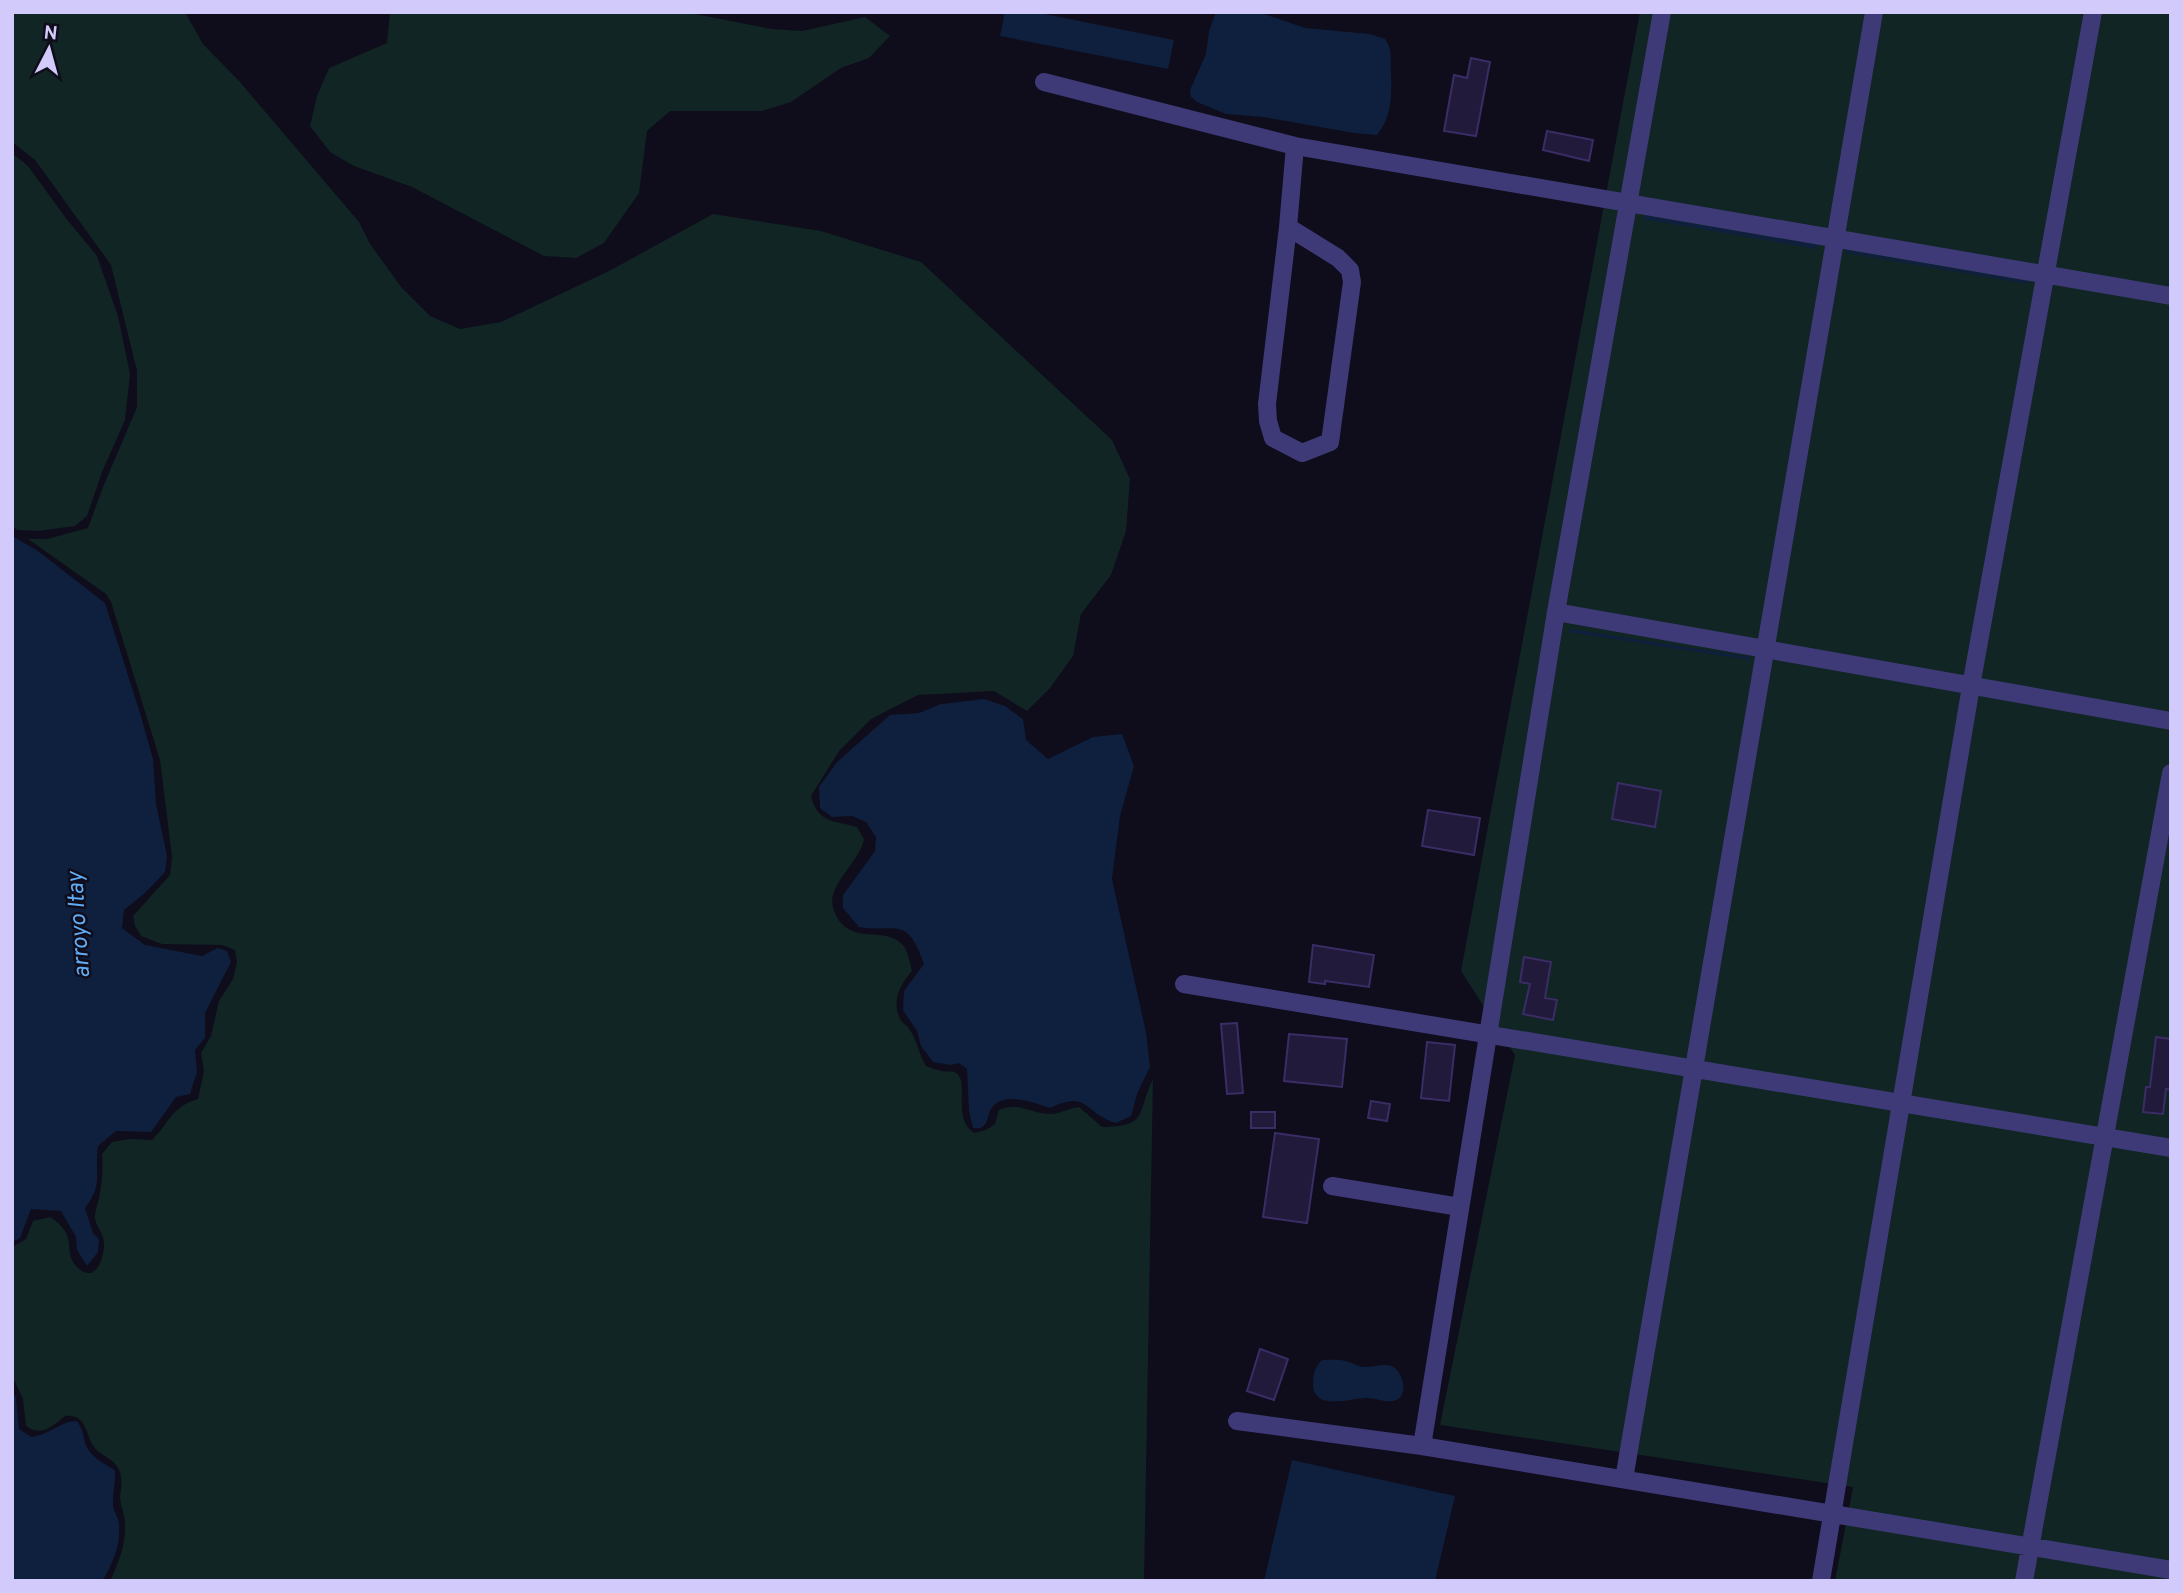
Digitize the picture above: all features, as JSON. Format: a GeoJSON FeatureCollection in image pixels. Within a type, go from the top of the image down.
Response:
{"type":"FeatureCollection","features":[{"type":"Feature","properties":{"kind":"street"},"geometry":{"type":"LineString","coordinates":[[1422,1446],[1556,612],[1662,12]]}},
{"type":"Feature","properties":{"kind":"street"},"geometry":{"type":"LineString","coordinates":[[1623,1479],[1874,12]]}},
{"type":"Feature","properties":{"kind":"street"},"geometry":{"type":"LineString","coordinates":[[1821,1581],[1971,686],[2093,12]]}},
{"type":"Feature","properties":{"kind":"street"},"geometry":{"type":"LineString","coordinates":[[1044,82],[1294,146],[2171,296]]}},
{"type":"Feature","properties":{"kind":"street"},"geometry":{"type":"LineString","coordinates":[[1288,227],[1338,258],[1350,270],[1352,282],[1330,442],[1302,453],[1273,438],[1267,413],[1288,227],[1294,146]]}},
{"type":"Feature","properties":{"kind":"street"},"geometry":{"type":"LineString","coordinates":[[1556,612],[2171,721]]}},
{"type":"Feature","properties":{"kind":"street"},"geometry":{"type":"LineString","coordinates":[[2024,1581],[2171,773]]}},
{"type":"Feature","properties":{"kind":"street"},"geometry":{"type":"LineString","coordinates":[[1184,984],[2171,1148]]}},
{"type":"Feature","properties":{"kind":"street"},"geometry":{"type":"LineString","coordinates":[[1332,1186],[1460,1207]]}},
{"type":"Feature","properties":{"kind":"street"},"geometry":{"type":"LineString","coordinates":[[1237,1421],[1422,1446],[2171,1570]]}},
{"type":"Feature","properties":{"kind":"green space"},"geometry":{"type":"Polygon","coordinates":[[[12,12],[185,12],[203,44],[240,82],[359,222],[370,244],[402,288],[430,316],[460,329],[501,322],[609,271],[713,214],[821,231],[921,262],[1112,440],[1130,479],[1126,531],[1111,575],[1081,614],[1073,656],[1050,688],[1027,711],[994,691],[918,695],[871,719],[839,751],[811,796],[822,816],[857,827],[864,839],[834,893],[834,911],[848,929],[895,939],[905,948],[912,971],[904,981],[897,998],[899,1017],[909,1028],[926,1066],[954,1072],[959,1076],[963,1117],[974,1133],[995,1124],[999,1110],[1013,1107],[1051,1114],[1079,1107],[1102,1127],[1127,1124],[1139,1116],[1153,1079],[1144,1581],[110,1581],[124,1538],[125,1520],[120,1497],[119,1469],[94,1448],[83,1424],[77,1418],[65,1416],[42,1431],[26,1426],[23,1399],[12,1376],[12,1247],[26,1239],[33,1221],[50,1217],[65,1231],[70,1255],[77,1267],[89,1273],[97,1268],[104,1244],[95,1217],[102,1181],[102,1154],[112,1142],[152,1140],[176,1111],[198,1099],[204,1071],[201,1053],[211,1036],[219,1001],[233,979],[237,962],[235,950],[222,945],[162,944],[141,936],[135,926],[133,916],[170,875],[172,857],[160,760],[111,602],[106,594],[28,539],[47,539],[88,528],[137,407],[137,371],[111,265],[35,160],[12,142],[12,12]]]}},
{"type":"Feature","properties":{"kind":"green space"},"geometry":{"type":"Polygon","coordinates":[[[390,12],[685,12],[771,29],[802,31],[865,17],[890,36],[869,58],[841,68],[791,102],[762,111],[670,111],[647,131],[639,193],[604,243],[576,258],[544,256],[412,187],[354,166],[330,152],[310,126],[317,96],[329,68],[387,43],[390,12]]]}},
{"type":"Feature","properties":{"kind":"green space"},"geometry":{"type":"Polygon","coordinates":[[[1640,12],[2171,12],[2171,1581],[1835,1581],[1853,1487],[1440,1425],[1515,1055],[1461,971],[1640,12]]]}},
{"type":"Feature","properties":{"kind":"green space"},"geometry":{"type":"Polygon","coordinates":[[[12,153],[28,166],[97,256],[118,316],[130,374],[125,420],[102,472],[87,516],[75,526],[38,531],[12,527],[12,153]]]}},
{"type":"Feature","properties":{"kind":"water"},"geometry":{"type":"Polygon","coordinates":[[[1005,12],[1035,12],[1174,40],[1168,69],[1000,36],[1005,12]]]}},
{"type":"Feature","properties":{"kind":"water"},"geometry":{"type":"Polygon","coordinates":[[[1216,12],[1258,12],[1305,28],[1370,34],[1385,39],[1391,54],[1391,96],[1386,120],[1377,135],[1263,117],[1226,114],[1197,102],[1191,97],[1190,90],[1206,54],[1209,31],[1216,12]]]}},
{"type":"Feature","properties":{"kind":"water"},"geometry":{"type":"Polygon","coordinates":[[[1644,215],[1818,245],[1817,249],[1644,219],[1644,215]]]}},
{"type":"Feature","properties":{"kind":"water"},"geometry":{"type":"Polygon","coordinates":[[[1846,250],[2028,281],[2028,284],[1846,253],[1846,250]]]}},
{"type":"Feature","properties":{"kind":"water","name":"arroyo Itay"},"geometry":{"type":"Polygon","coordinates":[[[12,536],[38,551],[105,603],[153,759],[156,804],[167,856],[165,872],[124,910],[122,928],[145,945],[202,956],[218,948],[227,951],[231,962],[205,1013],[205,1038],[195,1050],[197,1072],[190,1094],[176,1097],[151,1132],[116,1131],[98,1146],[96,1185],[85,1208],[93,1233],[99,1239],[98,1252],[87,1266],[77,1250],[76,1237],[61,1211],[31,1209],[20,1238],[12,1242],[12,536]]]}},
{"type":"Feature","properties":{"kind":"water"},"geometry":{"type":"Polygon","coordinates":[[[1570,629],[1750,657],[1750,660],[1569,632],[1570,629]]]}},
{"type":"Feature","properties":{"kind":"water"},"geometry":{"type":"Polygon","coordinates":[[[984,699],[1005,706],[1023,719],[1026,740],[1048,759],[1093,737],[1122,734],[1134,766],[1120,816],[1112,879],[1146,1032],[1150,1067],[1137,1094],[1131,1116],[1116,1123],[1079,1102],[1072,1101],[1050,1108],[1011,1099],[996,1103],[984,1126],[973,1128],[969,1111],[967,1069],[959,1063],[951,1065],[933,1062],[921,1046],[917,1031],[903,1010],[904,991],[924,964],[912,938],[900,929],[859,927],[843,908],[843,895],[875,851],[876,837],[866,822],[852,816],[832,817],[820,808],[819,787],[837,762],[890,715],[919,713],[941,704],[984,699]]]}},
{"type":"Feature","properties":{"kind":"water"},"geometry":{"type":"Polygon","coordinates":[[[1322,1360],[1343,1360],[1363,1367],[1392,1366],[1402,1378],[1402,1394],[1394,1401],[1367,1398],[1326,1401],[1315,1393],[1313,1384],[1314,1373],[1322,1360]]]}},
{"type":"Feature","properties":{"kind":"water"},"geometry":{"type":"Polygon","coordinates":[[[12,1390],[16,1398],[19,1429],[31,1437],[77,1421],[90,1452],[115,1470],[113,1505],[119,1523],[119,1539],[113,1561],[102,1581],[12,1581],[12,1390]]]}},
{"type":"Feature","properties":{"kind":"water"},"geometry":{"type":"Polygon","coordinates":[[[1292,1460],[1455,1496],[1435,1581],[1264,1581],[1292,1460]]]}},
{"type":"Feature","properties":{"kind":"building"},"geometry":{"type":"Polygon","coordinates":[[[1471,58],[1490,62],[1476,136],[1444,131],[1454,75],[1467,78],[1471,58]]]}},
{"type":"Feature","properties":{"kind":"building"},"geometry":{"type":"Polygon","coordinates":[[[1547,131],[1593,140],[1589,161],[1543,150],[1547,131]]]}},
{"type":"Feature","properties":{"kind":"building"},"geometry":{"type":"Polygon","coordinates":[[[1618,783],[1661,791],[1655,827],[1612,819],[1618,783]]]}},
{"type":"Feature","properties":{"kind":"building"},"geometry":{"type":"Polygon","coordinates":[[[1428,810],[1480,818],[1474,855],[1422,846],[1428,810]]]}},
{"type":"Feature","properties":{"kind":"building"},"geometry":{"type":"Polygon","coordinates":[[[1313,945],[1374,955],[1369,987],[1325,981],[1325,984],[1309,982],[1313,945]]]}},
{"type":"Feature","properties":{"kind":"building"},"geometry":{"type":"Polygon","coordinates":[[[1524,957],[1551,962],[1545,998],[1557,1000],[1553,1020],[1523,1014],[1530,984],[1520,982],[1524,957]]]}},
{"type":"Feature","properties":{"kind":"building"},"geometry":{"type":"Polygon","coordinates":[[[1237,1023],[1243,1093],[1227,1094],[1221,1024],[1237,1023]]]}},
{"type":"Feature","properties":{"kind":"building"},"geometry":{"type":"Polygon","coordinates":[[[1289,1034],[1347,1039],[1342,1087],[1284,1081],[1289,1034]]]}},
{"type":"Feature","properties":{"kind":"building"},"geometry":{"type":"Polygon","coordinates":[[[2156,1037],[2171,1039],[2171,1090],[2166,1089],[2163,1114],[2143,1112],[2146,1087],[2150,1087],[2156,1037]]]}},
{"type":"Feature","properties":{"kind":"building"},"geometry":{"type":"Polygon","coordinates":[[[1427,1042],[1455,1045],[1449,1101],[1421,1098],[1427,1042]]]}},
{"type":"Feature","properties":{"kind":"building"},"geometry":{"type":"Polygon","coordinates":[[[1371,1101],[1390,1104],[1387,1121],[1368,1118],[1371,1101]]]}},
{"type":"Feature","properties":{"kind":"building"},"geometry":{"type":"Polygon","coordinates":[[[1251,1112],[1275,1112],[1275,1128],[1251,1128],[1251,1112]]]}},
{"type":"Feature","properties":{"kind":"building"},"geometry":{"type":"Polygon","coordinates":[[[1275,1133],[1319,1139],[1307,1223],[1263,1217],[1275,1133]]]}},
{"type":"Feature","properties":{"kind":"building"},"geometry":{"type":"Polygon","coordinates":[[[1260,1349],[1288,1359],[1274,1400],[1247,1391],[1260,1349]]]}}]}
